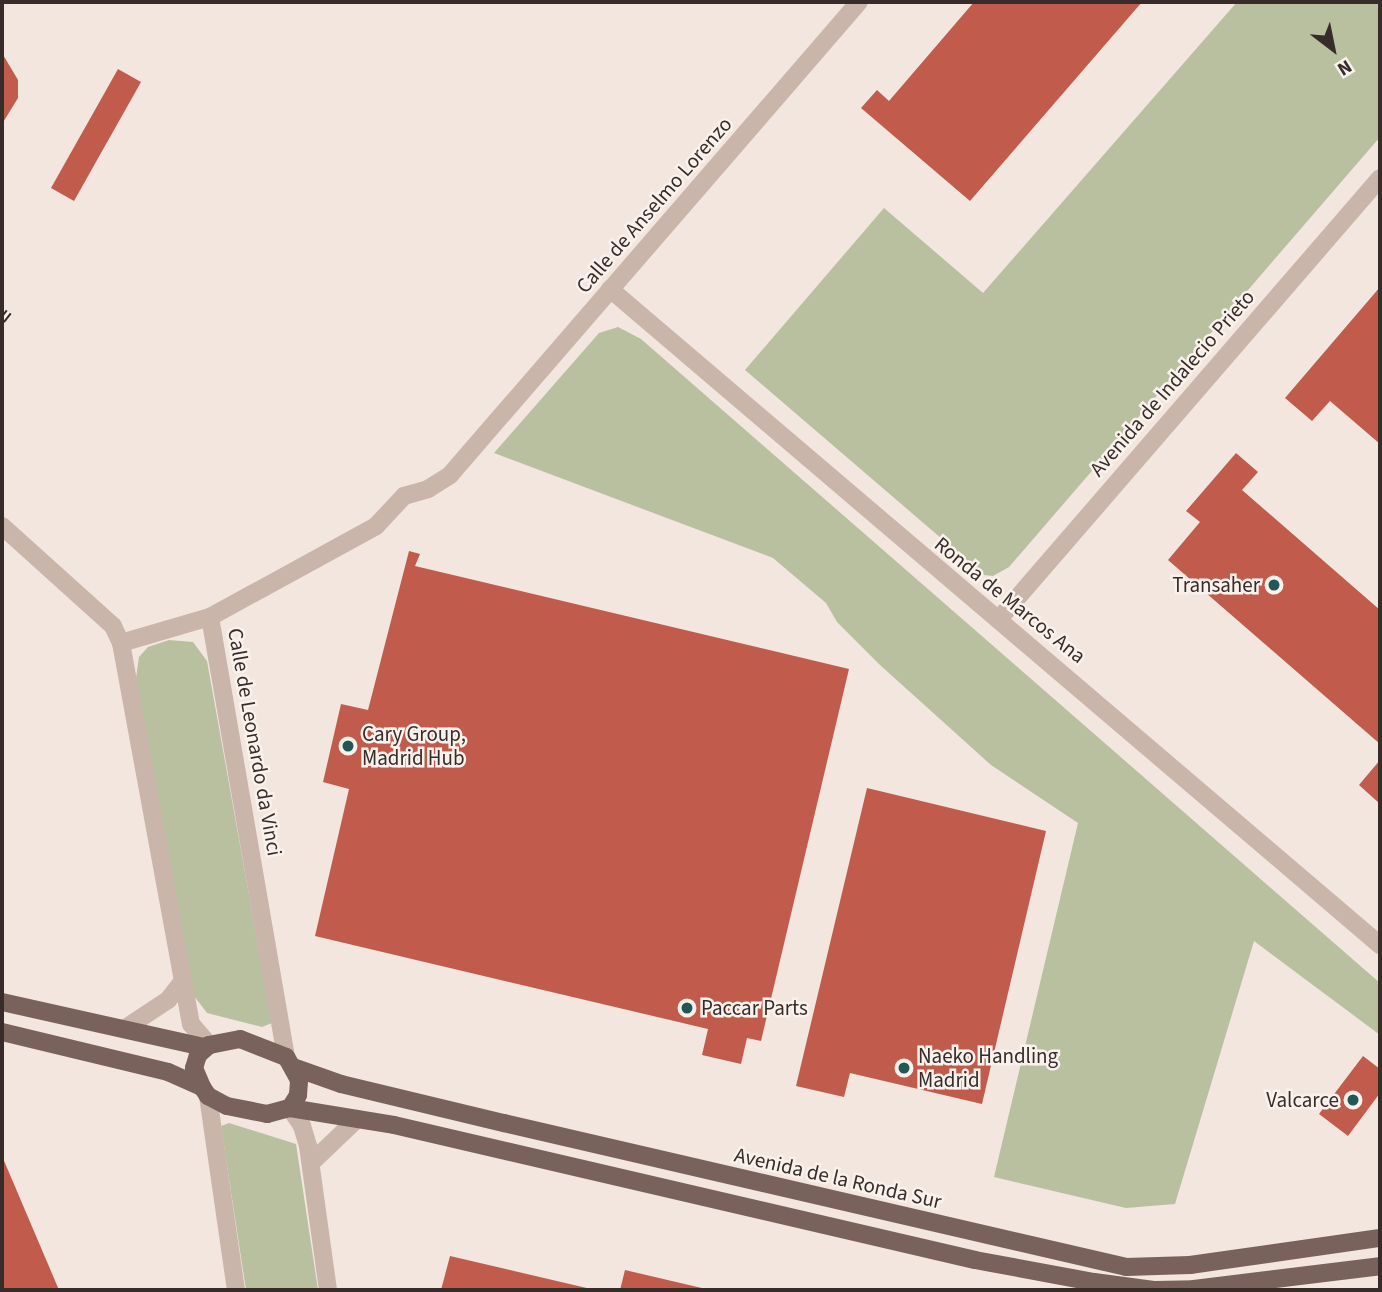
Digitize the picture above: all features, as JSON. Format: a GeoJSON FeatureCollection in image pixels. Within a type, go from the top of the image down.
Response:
{"type":"FeatureCollection","features":[{"type":"Feature","properties":{"kind":"main road"},"geometry":{"type":"LineString","coordinates":[[2,1002],[206,1046],[194,1068],[205,1092]]}},
{"type":"Feature","properties":{"kind":"main road"},"geometry":{"type":"LineString","coordinates":[[2,1032],[168,1072],[205,1092],[267,1114],[290,1108],[357,1119],[975,1261],[1124,1287],[1194,1289],[1380,1266]]}},
{"type":"Feature","properties":{"kind":"main road","name":"Avenida de la Ronda Sur"},"geometry":{"type":"LineString","coordinates":[[206,1046],[240,1039],[341,1084],[1126,1268],[1190,1265],[1380,1238]]}},
{"type":"Feature","properties":{"kind":"main road"},"geometry":{"type":"LineString","coordinates":[[289,1062],[298,1095],[290,1108]]}},
{"type":"Feature","properties":{"kind":"street","name":"Calle de Anselmo Lorenzo"},"geometry":{"type":"LineString","coordinates":[[210,617],[376,526],[404,496],[428,489],[450,475],[859,2]]}},
{"type":"Feature","properties":{"kind":"street","name":"Avenida de Indalecio Prieto"},"geometry":{"type":"LineString","coordinates":[[999,619],[1380,178]]}},
{"type":"Feature","properties":{"kind":"street","name":"Ronda de Marcos Ana"},"geometry":{"type":"LineString","coordinates":[[610,289],[956,588],[999,619],[1380,946]]}},
{"type":"Feature","properties":{"kind":"street"},"geometry":{"type":"LineString","coordinates":[[2,526],[113,626],[121,643],[182,982],[191,1024],[206,1046]]}},
{"type":"Feature","properties":{"kind":"street","name":"Calle de Leonardo da Vinci"},"geometry":{"type":"LineString","coordinates":[[121,643],[210,617],[289,1062]]}},
{"type":"Feature","properties":{"kind":"street"},"geometry":{"type":"LineString","coordinates":[[124,1029],[168,1000],[182,982]]}},
{"type":"Feature","properties":{"kind":"street"},"geometry":{"type":"LineString","coordinates":[[205,1092],[236,1290]]}},
{"type":"Feature","properties":{"kind":"street"},"geometry":{"type":"LineString","coordinates":[[290,1108],[302,1126],[311,1163],[328,1290]]}},
{"type":"Feature","properties":{"kind":"street"},"geometry":{"type":"LineString","coordinates":[[311,1163],[357,1119]]}},
{"type":"Feature","properties":{"kind":"green space"},"geometry":{"type":"Polygon","coordinates":[[[1237,2],[1380,2],[1380,137],[1009,567],[993,576],[984,575],[745,370],[884,208],[983,293],[1237,2]]]}},
{"type":"Feature","properties":{"kind":"green space"},"geometry":{"type":"Polygon","coordinates":[[[618,327],[641,339],[1380,983],[1380,1035],[1254,941],[1175,1204],[1126,1208],[994,1177],[1078,823],[991,765],[880,665],[837,622],[826,603],[773,558],[494,453],[599,333],[618,327]]]}},
{"type":"Feature","properties":{"kind":"green space"},"geometry":{"type":"Polygon","coordinates":[[[169,640],[193,642],[207,661],[272,1023],[262,1027],[207,1013],[194,996],[136,678],[139,657],[148,647],[169,640]]]}},
{"type":"Feature","properties":{"kind":"green space"},"geometry":{"type":"Polygon","coordinates":[[[229,1123],[296,1144],[318,1290],[246,1290],[221,1126],[229,1123]]]}},
{"type":"Feature","properties":{"kind":"building"},"geometry":{"type":"Polygon","coordinates":[[[974,2],[1142,2],[970,201],[861,108],[877,90],[889,101],[974,2]]]}},
{"type":"Feature","properties":{"kind":"building"},"geometry":{"type":"Polygon","coordinates":[[[2,53],[18,80],[18,98],[2,124],[2,53]]]}},
{"type":"Feature","properties":{"kind":"building"},"geometry":{"type":"Polygon","coordinates":[[[118,69],[141,82],[74,201],[51,188],[118,69]]]}},
{"type":"Feature","properties":{"kind":"building"},"geometry":{"type":"Polygon","coordinates":[[[1380,287],[1380,444],[1330,401],[1312,421],[1285,398],[1380,287]]]}},
{"type":"Feature","properties":{"kind":"building","name":"Transaher"},"geometry":{"type":"Polygon","coordinates":[[[1236,453],[1258,472],[1242,490],[1380,610],[1380,744],[1168,560],[1200,522],[1186,511],[1236,453]]]}},
{"type":"Feature","properties":{"kind":"building"},"geometry":{"type":"Polygon","coordinates":[[[409,551],[420,554],[415,566],[849,669],[761,1041],[747,1038],[741,1064],[702,1055],[708,1029],[315,936],[349,789],[323,782],[341,704],[368,710],[409,551]]]}},
{"type":"Feature","properties":{"kind":"building"},"geometry":{"type":"Polygon","coordinates":[[[1380,760],[1380,804],[1359,785],[1380,760]]]}},
{"type":"Feature","properties":{"kind":"building"},"geometry":{"type":"Polygon","coordinates":[[[867,788],[1046,831],[982,1104],[850,1073],[844,1097],[796,1086],[867,788]]]}},
{"type":"Feature","properties":{"kind":"building","name":"Valcarce"},"geometry":{"type":"Polygon","coordinates":[[[1363,1056],[1380,1069],[1380,1093],[1348,1136],[1319,1114],[1363,1056]]]}},
{"type":"Feature","properties":{"kind":"building"},"geometry":{"type":"Polygon","coordinates":[[[2,1156],[59,1290],[2,1290],[2,1156]]]}},
{"type":"Feature","properties":{"kind":"building"},"geometry":{"type":"Polygon","coordinates":[[[450,1256],[591,1289],[441,1290],[450,1256]]]}},
{"type":"Feature","properties":{"kind":"building"},"geometry":{"type":"Polygon","coordinates":[[[625,1270],[706,1289],[706,1290],[620,1290],[625,1270]]]}},
{"type":"Feature","properties":{"kind":"railway"},"geometry":{"type":"LineString","coordinates":[[2,320],[9,311]]}},
{"type":"Feature","properties":{"kind":"place","name":"Transaher"},"geometry":{"type":"Point","coordinates":[1274,585]}},
{"type":"Feature","properties":{"kind":"place","name":"Cary Group, Madrid Hub"},"geometry":{"type":"Point","coordinates":[348,746]}},
{"type":"Feature","properties":{"kind":"place","name":"Paccar Parts"},"geometry":{"type":"Point","coordinates":[687,1008]}},
{"type":"Feature","properties":{"kind":"place","name":"Naeko Handling Madrid"},"geometry":{"type":"Point","coordinates":[904,1068]}},
{"type":"Feature","properties":{"kind":"place","name":"Valcarce"},"geometry":{"type":"Point","coordinates":[1353,1100]}}]}
